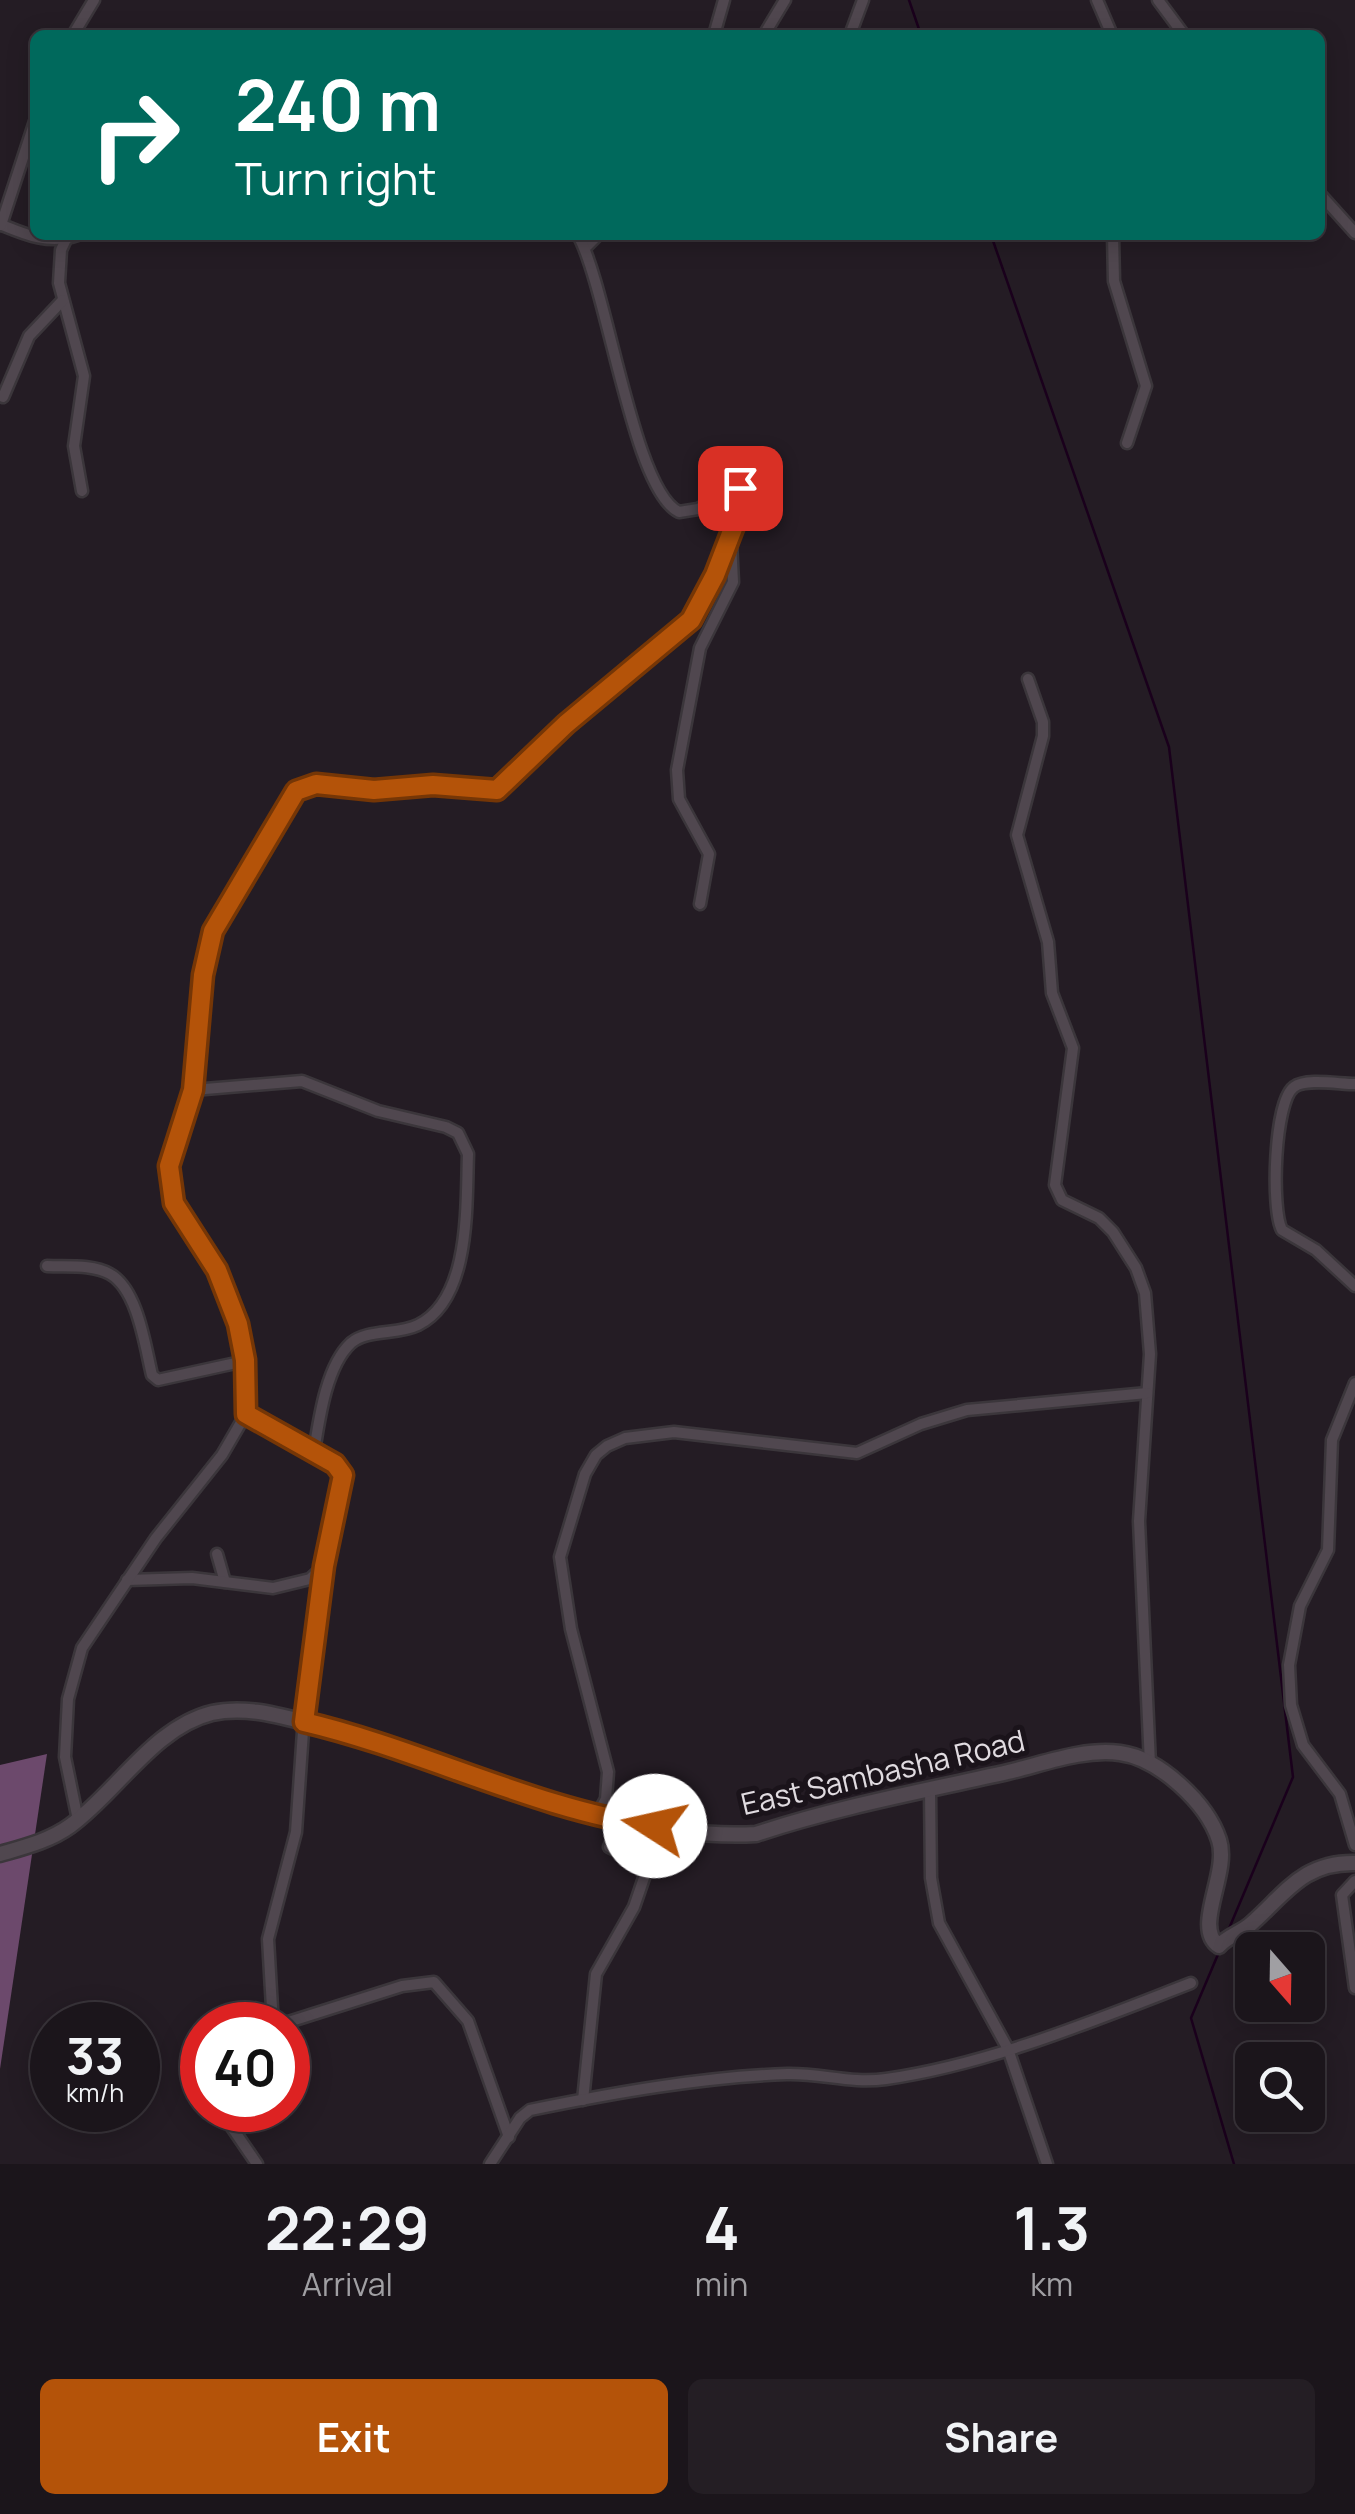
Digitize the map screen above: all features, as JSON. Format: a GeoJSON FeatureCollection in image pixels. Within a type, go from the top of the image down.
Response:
{"type":"FeatureCollection","features":[{"type":"Feature","properties":{"kind":"street"},"geometry":{"type":"LineString","coordinates":[[76,30],[94,0]]}},
{"type":"Feature","properties":{"kind":"street"},"geometry":{"type":"LineString","coordinates":[[715,30],[724,0]]}},
{"type":"Feature","properties":{"kind":"street"},"geometry":{"type":"LineString","coordinates":[[767,30],[786,0]]}},
{"type":"Feature","properties":{"kind":"street"},"geometry":{"type":"LineString","coordinates":[[852,30],[863,0]]}},
{"type":"Feature","properties":{"kind":"street"},"geometry":{"type":"LineString","coordinates":[[1097,0],[1110,30]]}},
{"type":"Feature","properties":{"kind":"street"},"geometry":{"type":"LineString","coordinates":[[1158,0],[1180,30]]}},
{"type":"Feature","properties":{"kind":"street"},"geometry":{"type":"LineString","coordinates":[[30,136],[1,225],[30,236]]}},
{"type":"Feature","properties":{"kind":"street"},"geometry":{"type":"LineString","coordinates":[[1325,200],[1355,234]]}},
{"type":"Feature","properties":{"kind":"street"},"geometry":{"type":"LineString","coordinates":[[66,240],[59,274],[84,376],[74,446],[82,490]]}},
{"type":"Feature","properties":{"kind":"street"},"geometry":{"type":"LineString","coordinates":[[78,1820],[65,1757],[72,1681],[88,1636],[222,1456],[246,1414],[245,1360],[238,1324],[217,1270],[188,1228],[170,1184],[174,1143],[193,1090],[203,975],[213,931],[296,791],[316,784],[374,790],[433,785],[497,790],[566,724],[678,634],[699,608],[744,500],[740,488],[698,509],[679,512],[670,508],[650,476],[581,240]]}},
{"type":"Feature","properties":{"kind":"street"},"geometry":{"type":"LineString","coordinates":[[585,248],[593,240]]}},
{"type":"Feature","properties":{"kind":"street"},"geometry":{"type":"LineString","coordinates":[[1112,240],[1114,282],[1146,386],[1127,443]]}},
{"type":"Feature","properties":{"kind":"street"},"geometry":{"type":"LineString","coordinates":[[3,397],[29,336],[63,300]]}},
{"type":"Feature","properties":{"kind":"street"},"geometry":{"type":"LineString","coordinates":[[700,904],[708,846],[679,799],[678,770],[700,648],[733,582],[731,536]]}},
{"type":"Feature","properties":{"kind":"street"},"geometry":{"type":"LineString","coordinates":[[1028,678],[1043,722],[1043,736],[1017,836],[1048,942],[1052,994],[1073,1048],[1054,1185],[1062,1200],[1099,1218],[1136,1268],[1149,1324],[1139,1521],[1150,1764]]}},
{"type":"Feature","properties":{"kind":"street"},"geometry":{"type":"LineString","coordinates":[[193,1090],[302,1081],[378,1111],[446,1127],[464,1141],[468,1154],[461,1248],[448,1291],[422,1323],[357,1339],[348,1347],[335,1370],[314,1452]]}},
{"type":"Feature","properties":{"kind":"street"},"geometry":{"type":"LineString","coordinates":[[1355,1084],[1302,1084],[1291,1090],[1281,1116],[1275,1193],[1282,1230],[1316,1250],[1355,1286]]}},
{"type":"Feature","properties":{"kind":"street"},"geometry":{"type":"LineString","coordinates":[[47,1266],[97,1270],[119,1281],[140,1327],[152,1375],[158,1380],[245,1360]]}},
{"type":"Feature","properties":{"kind":"street"},"geometry":{"type":"LineString","coordinates":[[1355,1384],[1332,1440],[1328,1550],[1300,1606],[1289,1665],[1291,1705],[1303,1745],[1340,1794],[1355,1845]]}},
{"type":"Feature","properties":{"kind":"street"},"geometry":{"type":"LineString","coordinates":[[597,1815],[606,1799],[608,1772],[572,1629],[560,1558],[585,1474],[607,1446],[625,1438],[674,1432],[853,1454],[922,1424],[967,1410],[1147,1393]]}},
{"type":"Feature","properties":{"kind":"street"},"geometry":{"type":"LineString","coordinates":[[246,1414],[338,1468],[344,1483],[324,1566],[304,1722],[296,1832],[268,1939],[274,2002]]}},
{"type":"Feature","properties":{"kind":"street"},"geometry":{"type":"LineString","coordinates":[[216,1554],[225,1582]]}},
{"type":"Feature","properties":{"kind":"street"},"geometry":{"type":"LineString","coordinates":[[128,1580],[286,1588],[310,1579],[324,1566]]}},
{"type":"Feature","properties":{"kind":"street","name":"East Sambasha Road"},"geometry":{"type":"LineString","coordinates":[[0,1854],[39,1842],[78,1820],[136,1764],[191,1722],[240,1710],[361,1736],[620,1822],[719,1837],[756,1834],[1092,1753],[1128,1754],[1150,1764],[1204,1812],[1221,1846],[1221,1881],[1206,1926],[1212,1941],[1219,1946],[1306,1872],[1354,1861]]}},
{"type":"Feature","properties":{"kind":"street"},"geometry":{"type":"LineString","coordinates":[[930,1790],[934,1905],[962,1972],[1008,2049],[1047,2164]]}},
{"type":"Feature","properties":{"kind":"street"},"geometry":{"type":"LineString","coordinates":[[583,2100],[596,1974],[634,1906],[646,1872],[642,1863],[610,1849],[620,1822]]}},
{"type":"Feature","properties":{"kind":"street"},"geometry":{"type":"LineString","coordinates":[[1355,1881],[1342,1895],[1355,1988]]}},
{"type":"Feature","properties":{"kind":"street"},"geometry":{"type":"LineString","coordinates":[[310,2014],[402,1986],[434,1982],[468,2021],[509,2137]]}},
{"type":"Feature","properties":{"kind":"street"},"geometry":{"type":"LineString","coordinates":[[490,2164],[525,2113],[583,2100],[787,2074],[872,2080],[1008,2049],[1191,1983]]}},
{"type":"Feature","properties":{"kind":"street"},"geometry":{"type":"LineString","coordinates":[[235,2132],[258,2164]]}},
{"type":"Feature","properties":{"kind":"shaded area"},"geometry":{"type":"Polygon","coordinates":[[[47,1754],[0,2069],[0,1765],[47,1754]]]}},
{"type":"Feature","properties":{"kind":"waterway"},"geometry":{"type":"LineString","coordinates":[[909,0],[919,30]]}},
{"type":"Feature","properties":{"kind":"waterway"},"geometry":{"type":"LineString","coordinates":[[993,240],[1169,747],[1293,1777],[1228,1931]]}},
{"type":"Feature","properties":{"kind":"waterway"},"geometry":{"type":"LineString","coordinates":[[1219,1952],[1191,2018],[1234,2164]]}},
{"type":"Feature","properties":{"kind":"route"},"geometry":{"type":"LineString","coordinates":[[655,1826],[620,1822],[361,1736],[304,1722],[324,1566],[343,1492],[343,1475],[335,1464],[246,1414],[244,1346],[238,1324],[217,1270],[174,1203],[169,1166],[193,1090],[200,1051],[203,975],[213,931],[246,882],[296,791],[316,784],[374,790],[433,785],[488,793],[497,790],[566,724],[620,684],[691,620],[731,536],[744,500],[740,488]]}}]}
